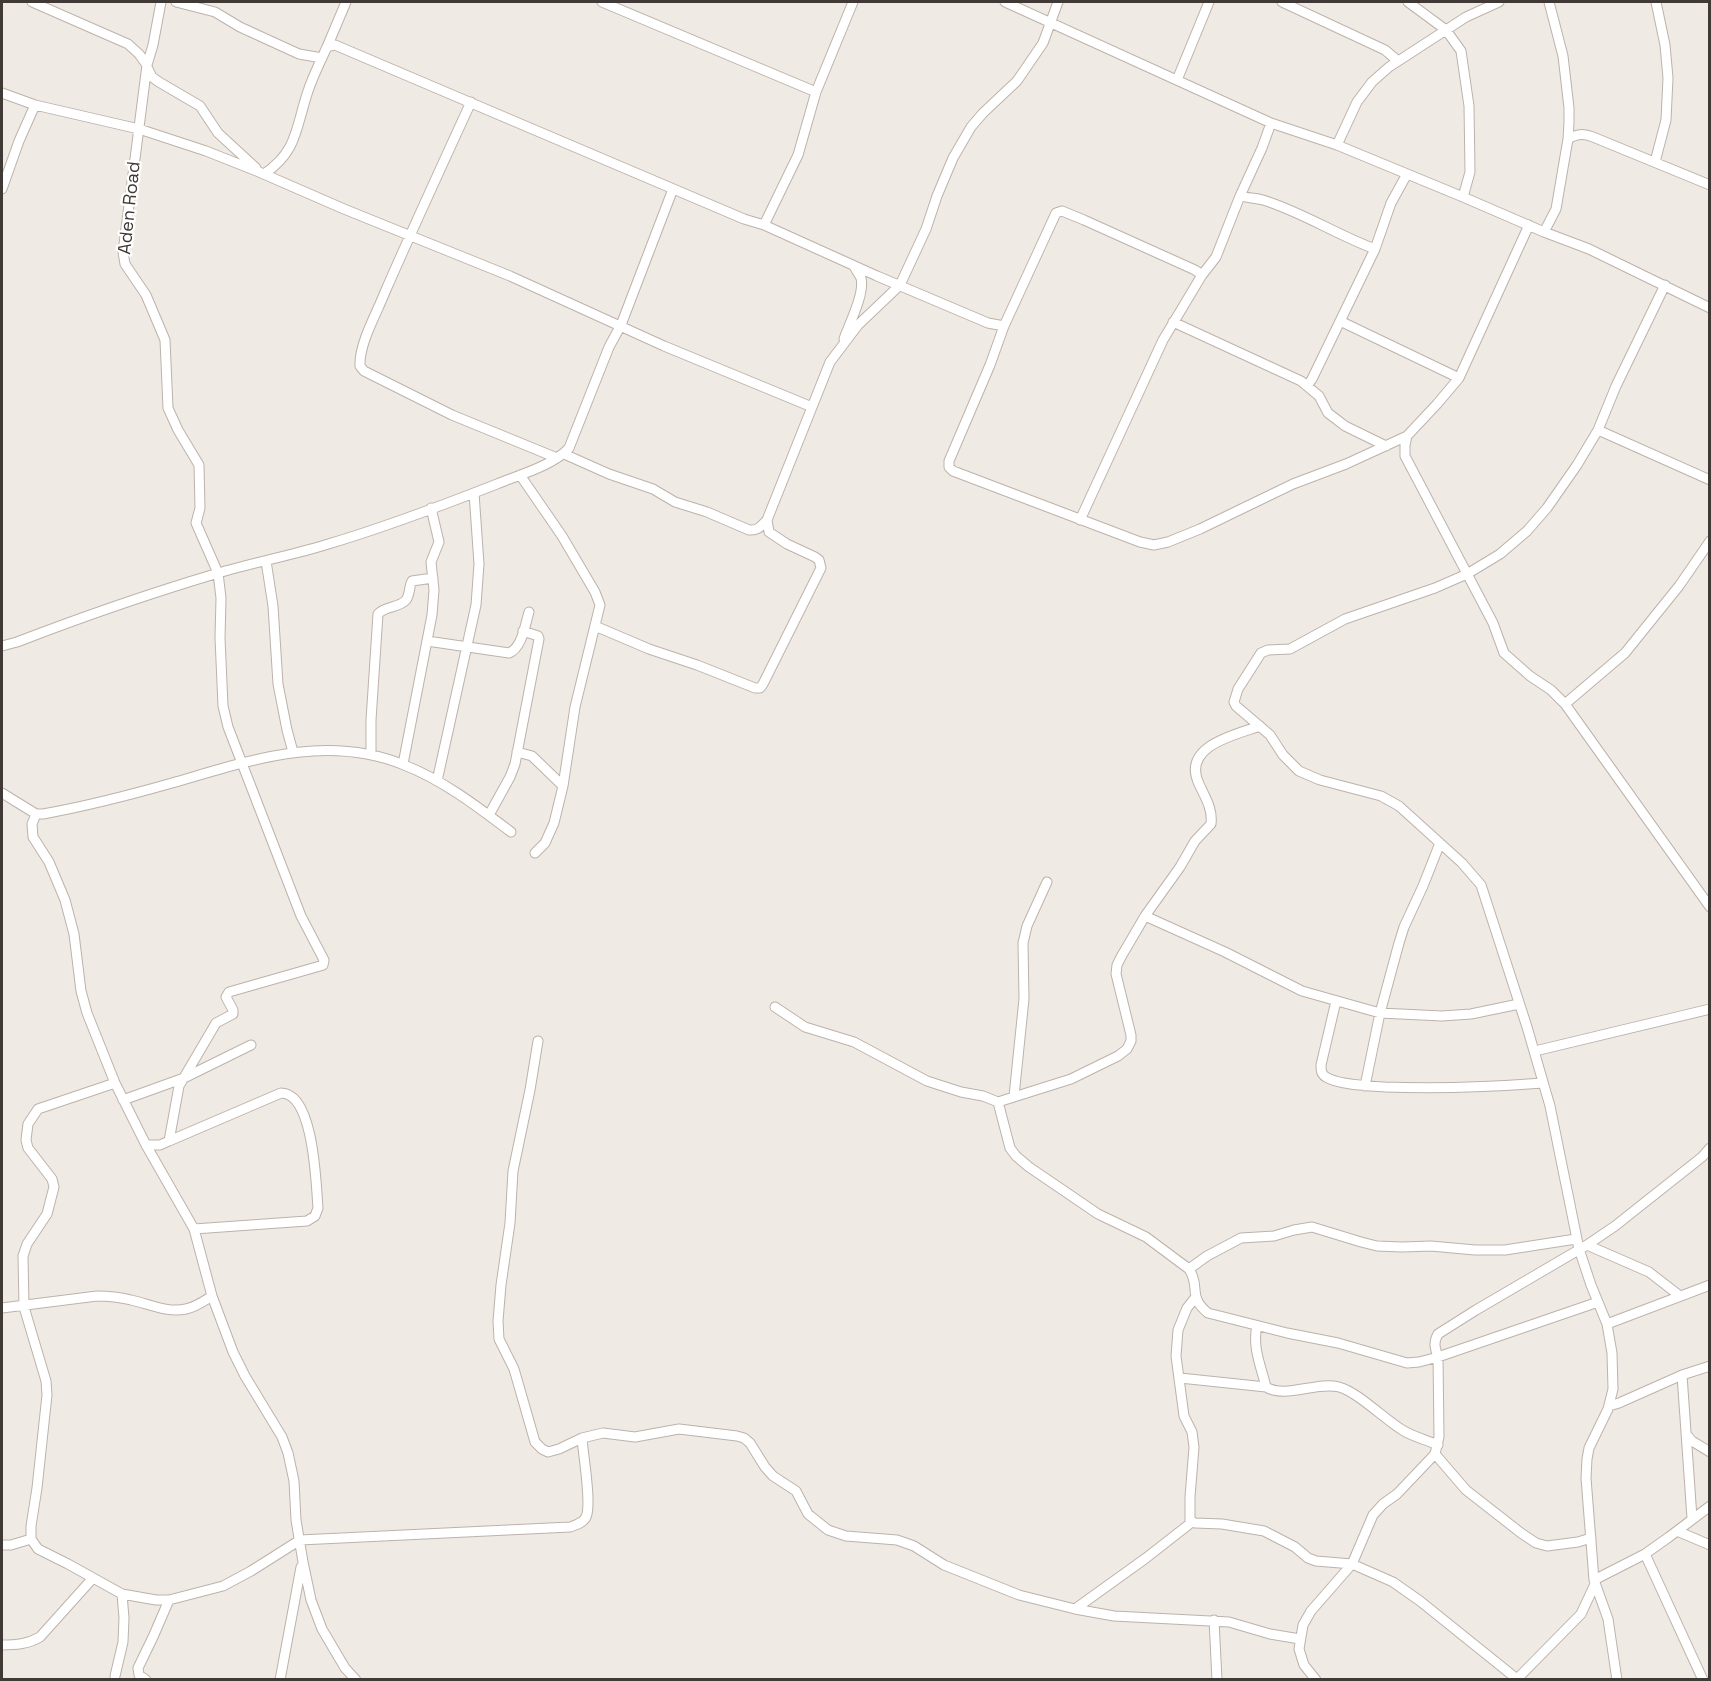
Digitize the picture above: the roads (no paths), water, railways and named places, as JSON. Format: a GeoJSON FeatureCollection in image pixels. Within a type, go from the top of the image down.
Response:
{"type":"FeatureCollection","features":[{"type":"Feature","properties":{"kind":"street"},"geometry":{"type":"LineString","coordinates":[[32,2],[128,44],[145,48],[153,45]]}},
{"type":"Feature","properties":{"kind":"street","name":"Aden Road"},"geometry":{"type":"LineString","coordinates":[[161,2],[147,66],[123,252],[125,264],[146,295],[165,340],[168,408],[199,465],[200,508],[197,527],[218,573],[221,598],[223,706],[228,727],[301,916],[324,963],[229,992],[226,997],[233,1014],[216,1023],[184,1078]]}},
{"type":"Feature","properties":{"kind":"street"},"geometry":{"type":"LineString","coordinates":[[176,2],[215,12],[240,27],[299,54],[322,58]]}},
{"type":"Feature","properties":{"kind":"street"},"geometry":{"type":"LineString","coordinates":[[262,173],[277,165],[286,155],[308,93],[346,2]]}},
{"type":"Feature","properties":{"kind":"street"},"geometry":{"type":"LineString","coordinates":[[602,2],[816,92]]}},
{"type":"Feature","properties":{"kind":"street"},"geometry":{"type":"LineString","coordinates":[[764,225],[798,155],[816,92],[853,2]]}},
{"type":"Feature","properties":{"kind":"street"},"geometry":{"type":"LineString","coordinates":[[1005,2],[1271,123],[1337,145],[1589,249],[1708,304]]}},
{"type":"Feature","properties":{"kind":"street"},"geometry":{"type":"LineString","coordinates":[[471,102],[409,236],[367,336],[359,363],[361,369],[452,415],[653,489],[675,502],[755,531],[767,520],[830,362],[858,325],[900,285],[926,229],[953,158],[970,127],[1017,81],[1043,43],[1059,2]]}},
{"type":"Feature","properties":{"kind":"street"},"geometry":{"type":"LineString","coordinates":[[1177,80],[1209,2]]}},
{"type":"Feature","properties":{"kind":"street"},"geometry":{"type":"LineString","coordinates":[[1282,2],[1385,50],[1398,61]]}},
{"type":"Feature","properties":{"kind":"street"},"geometry":{"type":"LineString","coordinates":[[1408,2],[1446,30],[1461,51],[1468,106],[1470,172],[1463,197]]}},
{"type":"Feature","properties":{"kind":"street"},"geometry":{"type":"LineString","coordinates":[[1337,145],[1357,102],[1372,82],[1398,61],[1466,17],[1499,2]]}},
{"type":"Feature","properties":{"kind":"street"},"geometry":{"type":"LineString","coordinates":[[1544,232],[1556,209],[1568,139],[1569,108],[1563,56],[1549,2]]}},
{"type":"Feature","properties":{"kind":"street"},"geometry":{"type":"LineString","coordinates":[[1655,162],[1666,120],[1668,78],[1665,45],[1656,2]]}},
{"type":"Feature","properties":{"kind":"street"},"geometry":{"type":"LineString","coordinates":[[128,44],[139,54],[152,77],[200,106],[219,133],[262,173]]}},
{"type":"Feature","properties":{"kind":"street"},"geometry":{"type":"LineString","coordinates":[[327,47],[335,45],[744,219],[764,225],[988,323],[1004,326]]}},
{"type":"Feature","properties":{"kind":"street"},"geometry":{"type":"LineString","coordinates":[[2,93],[51,109],[139,129],[206,151],[510,276],[664,346],[812,407]]}},
{"type":"Feature","properties":{"kind":"street"},"geometry":{"type":"LineString","coordinates":[[2,189],[36,105]]}},
{"type":"Feature","properties":{"kind":"street"},"geometry":{"type":"LineString","coordinates":[[29,121],[51,109]]}},
{"type":"Feature","properties":{"kind":"street"},"geometry":{"type":"LineString","coordinates":[[1080,520],[1163,340],[1202,275],[1216,257],[1271,123]]}},
{"type":"Feature","properties":{"kind":"street"},"geometry":{"type":"LineString","coordinates":[[1568,139],[1583,134],[1710,185]]}},
{"type":"Feature","properties":{"kind":"street"},"geometry":{"type":"LineString","coordinates":[[1307,386],[1375,249],[1391,203],[1407,174]]}},
{"type":"Feature","properties":{"kind":"street"},"geometry":{"type":"LineString","coordinates":[[2,646],[134,599],[218,573],[324,546],[474,493],[560,456],[569,448],[609,347],[621,325],[673,189]]}},
{"type":"Feature","properties":{"kind":"street"},"geometry":{"type":"LineString","coordinates":[[1240,196],[1262,200],[1281,207],[1375,249]]}},
{"type":"Feature","properties":{"kind":"street"},"geometry":{"type":"LineString","coordinates":[[1202,275],[1062,211],[1056,213],[1004,326],[990,366],[949,462],[949,467],[953,471],[1140,542],[1154,545],[1168,542],[1200,529],[1293,484],[1346,464],[1407,436],[1459,378],[1528,225]]}},
{"type":"Feature","properties":{"kind":"street"},"geometry":{"type":"LineString","coordinates":[[841,348],[860,291],[860,275],[854,266]]}},
{"type":"Feature","properties":{"kind":"street"},"geometry":{"type":"LineString","coordinates":[[1617,1680],[1608,1618],[1595,1582],[1587,1459],[1593,1439],[1610,1406],[1613,1389],[1607,1324],[1598,1302],[1583,1247],[1576,1239],[1557,1137],[1535,1051],[1481,885],[1462,863],[1399,806],[1381,796],[1320,780],[1299,771],[1283,755],[1270,735],[1246,716],[1234,702],[1238,689],[1261,653],[1268,650],[1290,649],[1345,620],[1435,588],[1467,574],[1500,554],[1527,531],[1571,474],[1598,430],[1616,386],[1665,285]]}},
{"type":"Feature","properties":{"kind":"street"},"geometry":{"type":"LineString","coordinates":[[1340,321],[1459,378]]}},
{"type":"Feature","properties":{"kind":"street"},"geometry":{"type":"LineString","coordinates":[[1173,322],[1291,376],[1319,396],[1328,413],[1335,419],[1386,446]]}},
{"type":"Feature","properties":{"kind":"street"},"geometry":{"type":"LineString","coordinates":[[1598,430],[1710,480]]}},
{"type":"Feature","properties":{"kind":"street"},"geometry":{"type":"LineString","coordinates":[[1407,436],[1405,456],[1493,623],[1504,653],[1565,704],[1710,907]]}},
{"type":"Feature","properties":{"kind":"street"},"geometry":{"type":"LineString","coordinates":[[520,475],[562,536],[595,592],[600,605],[575,707],[563,786],[554,823],[545,843],[535,853]]}},
{"type":"Feature","properties":{"kind":"street"},"geometry":{"type":"LineString","coordinates":[[437,781],[476,605],[479,564],[474,493]]}},
{"type":"Feature","properties":{"kind":"street"},"geometry":{"type":"LineString","coordinates":[[404,765],[432,615],[433,578],[430,562],[439,542],[431,508]]}},
{"type":"Feature","properties":{"kind":"street"},"geometry":{"type":"LineString","coordinates":[[595,626],[649,650],[760,688],[821,568],[819,560],[815,557],[787,544],[769,532],[767,520]]}},
{"type":"Feature","properties":{"kind":"street"},"geometry":{"type":"LineString","coordinates":[[1565,704],[1625,653],[1679,586],[1710,541]]}},
{"type":"Feature","properties":{"kind":"street"},"geometry":{"type":"LineString","coordinates":[[267,561],[274,616],[278,684],[286,730],[293,752]]}},
{"type":"Feature","properties":{"kind":"street"},"geometry":{"type":"LineString","coordinates":[[371,754],[371,720],[379,612],[405,601],[412,581],[433,578]]}},
{"type":"Feature","properties":{"kind":"street"},"geometry":{"type":"LineString","coordinates":[[427,641],[513,652],[529,612]]}},
{"type":"Feature","properties":{"kind":"street"},"geometry":{"type":"LineString","coordinates":[[489,815],[510,777],[539,639],[538,636],[523,631]]}},
{"type":"Feature","properties":{"kind":"street"},"geometry":{"type":"LineString","coordinates":[[775,1007],[804,1027],[854,1042],[927,1081],[998,1102],[1071,1079],[1118,1056],[1127,1049],[1131,1035],[1116,974],[1117,965],[1145,916],[1180,867],[1194,841],[1211,824],[1210,810],[1197,782],[1197,763],[1201,754],[1210,745],[1260,726]]}},
{"type":"Feature","properties":{"kind":"street"},"geometry":{"type":"LineString","coordinates":[[2,793],[36,814],[144,791],[272,755],[336,750],[371,754],[404,765],[437,781],[512,832]]}},
{"type":"Feature","properties":{"kind":"street"},"geometry":{"type":"LineString","coordinates":[[517,752],[535,758],[563,786]]}},
{"type":"Feature","properties":{"kind":"street"},"geometry":{"type":"LineString","coordinates":[[36,814],[32,824],[33,837],[49,862],[65,900],[74,934],[81,991],[87,1013],[123,1100],[194,1229],[212,1296],[233,1352],[282,1437],[294,1481],[296,1520],[311,1600],[322,1629],[345,1668],[356,1680]]}},
{"type":"Feature","properties":{"kind":"street"},"geometry":{"type":"LineString","coordinates":[[1365,1086],[1380,1013],[1404,927],[1440,843]]}},
{"type":"Feature","properties":{"kind":"street"},"geometry":{"type":"LineString","coordinates":[[1014,1096],[1024,999],[1023,944],[1027,926],[1047,882]]}},
{"type":"Feature","properties":{"kind":"street"},"geometry":{"type":"LineString","coordinates":[[1145,916],[1225,952],[1302,991],[1380,1013],[1451,1016],[1519,1004]]}},
{"type":"Feature","properties":{"kind":"street"},"geometry":{"type":"LineString","coordinates":[[1336,1001],[1321,1065],[1324,1076],[1365,1086],[1447,1089],[1543,1083]]}},
{"type":"Feature","properties":{"kind":"street"},"geometry":{"type":"LineString","coordinates":[[1535,1051],[1710,1009]]}},
{"type":"Feature","properties":{"kind":"street"},"geometry":{"type":"LineString","coordinates":[[538,1041],[513,1171],[510,1223],[498,1303],[498,1321],[499,1339],[514,1369],[535,1442],[542,1449],[548,1452],[582,1438],[603,1433],[641,1436],[679,1429],[737,1436],[750,1443],[773,1476],[796,1491],[808,1514],[828,1530],[846,1536],[897,1540],[914,1546],[944,1564],[1019,1595],[1075,1609],[1114,1616],[1230,1622],[1270,1634],[1300,1639]]}},
{"type":"Feature","properties":{"kind":"street"},"geometry":{"type":"LineString","coordinates":[[123,1100],[184,1078],[251,1045]]}},
{"type":"Feature","properties":{"kind":"street"},"geometry":{"type":"LineString","coordinates":[[168,1141],[177,1093],[184,1078]]}},
{"type":"Feature","properties":{"kind":"street"},"geometry":{"type":"LineString","coordinates":[[115,1083],[39,1109],[28,1124],[26,1140],[28,1148],[46,1170],[54,1187],[47,1214],[27,1244],[23,1256],[24,1306],[47,1395],[31,1526],[31,1539],[38,1549],[122,1594],[169,1600],[224,1586],[251,1572],[300,1540],[570,1527],[577,1525],[587,1516],[588,1499],[582,1438]]}},
{"type":"Feature","properties":{"kind":"street"},"geometry":{"type":"LineString","coordinates":[[146,1145],[160,1145],[281,1093],[292,1096],[301,1109],[310,1134],[318,1208],[315,1216],[307,1221],[194,1229]]}},
{"type":"Feature","properties":{"kind":"street"},"geometry":{"type":"LineString","coordinates":[[998,1102],[1010,1148],[1016,1156],[1098,1214],[1146,1237],[1189,1269],[1195,1283],[1195,1298],[1200,1307],[1208,1313],[1338,1343],[1407,1363],[1438,1357],[1598,1302]]}},
{"type":"Feature","properties":{"kind":"street"},"geometry":{"type":"LineString","coordinates":[[1316,1680],[1304,1665],[1299,1649],[1303,1625],[1311,1611],[1352,1564],[1373,1515],[1397,1494],[1437,1449],[1440,1408],[1435,1340],[1442,1330],[1615,1226],[1702,1157],[1710,1148]]}},
{"type":"Feature","properties":{"kind":"street"},"geometry":{"type":"LineString","coordinates":[[1189,1269],[1207,1256],[1241,1238],[1274,1236],[1312,1227],[1377,1246],[1498,1250],[1576,1239]]}},
{"type":"Feature","properties":{"kind":"street"},"geometry":{"type":"LineString","coordinates":[[1583,1247],[1648,1272],[1680,1296]]}},
{"type":"Feature","properties":{"kind":"street"},"geometry":{"type":"LineString","coordinates":[[1607,1324],[1710,1285]]}},
{"type":"Feature","properties":{"kind":"street"},"geometry":{"type":"LineString","coordinates":[[2,1308],[98,1296],[122,1298],[158,1308],[175,1310],[196,1306],[212,1296]]}},
{"type":"Feature","properties":{"kind":"street"},"geometry":{"type":"LineString","coordinates":[[1195,1298],[1187,1308],[1178,1330],[1176,1356],[1184,1416],[1192,1432],[1194,1448],[1190,1520],[1195,1524],[1222,1524],[1264,1531],[1295,1547],[1308,1558],[1316,1561],[1352,1564],[1393,1582],[1420,1601],[1516,1679],[1581,1614],[1595,1582],[1645,1554],[1710,1506]]}},
{"type":"Feature","properties":{"kind":"street"},"geometry":{"type":"LineString","coordinates":[[1257,1326],[1255,1347],[1266,1387]]}},
{"type":"Feature","properties":{"kind":"street"},"geometry":{"type":"LineString","coordinates":[[1610,1406],[1710,1366]]}},
{"type":"Feature","properties":{"kind":"street"},"geometry":{"type":"LineString","coordinates":[[1682,1376],[1692,1518]]}},
{"type":"Feature","properties":{"kind":"street"},"geometry":{"type":"LineString","coordinates":[[1180,1378],[1266,1387],[1281,1391],[1334,1386],[1347,1389],[1406,1432],[1437,1449],[1466,1490],[1536,1543],[1547,1546],[1591,1538]]}},
{"type":"Feature","properties":{"kind":"street"},"geometry":{"type":"LineString","coordinates":[[1686,1434],[1692,1441],[1710,1452]]}},
{"type":"Feature","properties":{"kind":"street"},"geometry":{"type":"LineString","coordinates":[[1075,1609],[1192,1522]]}},
{"type":"Feature","properties":{"kind":"street"},"geometry":{"type":"LineString","coordinates":[[1677,1531],[1710,1545]]}},
{"type":"Feature","properties":{"kind":"street"},"geometry":{"type":"LineString","coordinates":[[2,1545],[11,1545],[31,1539]]}},
{"type":"Feature","properties":{"kind":"street"},"geometry":{"type":"LineString","coordinates":[[1645,1554],[1703,1680]]}},
{"type":"Feature","properties":{"kind":"street"},"geometry":{"type":"LineString","coordinates":[[280,1680],[303,1562]]}},
{"type":"Feature","properties":{"kind":"street"},"geometry":{"type":"LineString","coordinates":[[2,1645],[32,1642],[40,1637],[93,1578]]}},
{"type":"Feature","properties":{"kind":"street"},"geometry":{"type":"LineString","coordinates":[[114,1676],[123,1642],[122,1594]]}},
{"type":"Feature","properties":{"kind":"street"},"geometry":{"type":"LineString","coordinates":[[146,1680],[139,1675],[138,1668],[169,1600]]}},
{"type":"Feature","properties":{"kind":"street"},"geometry":{"type":"LineString","coordinates":[[1214,1620],[1217,1680]]}}]}
